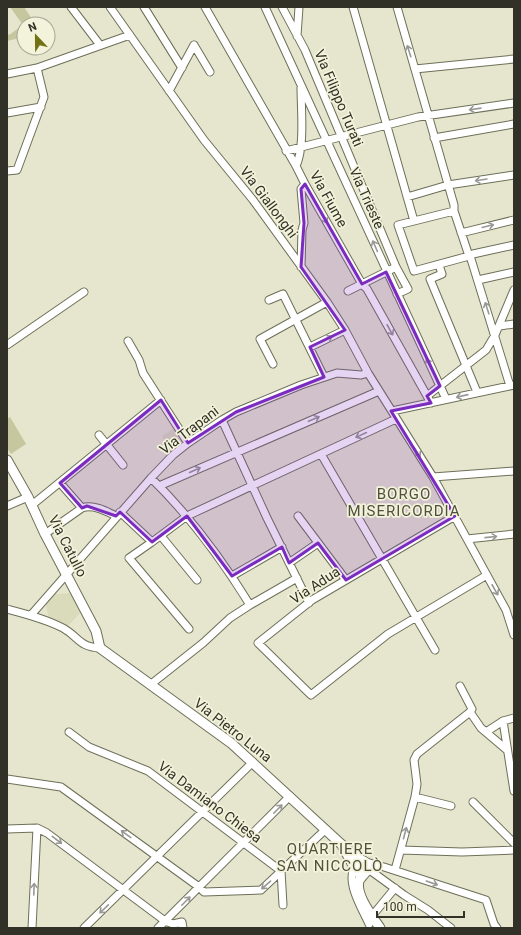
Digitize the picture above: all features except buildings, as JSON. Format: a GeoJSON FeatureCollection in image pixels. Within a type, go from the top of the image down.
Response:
{"type":"FeatureCollection","features":[{"type":"Feature","properties":{"kind":"street"},"geometry":{"type":"LineString","coordinates":[[71,7],[100,45]]}},
{"type":"Feature","properties":{"kind":"street"},"geometry":{"type":"LineString","coordinates":[[144,7],[182,68]]}},
{"type":"Feature","properties":{"kind":"street","name":"Via Fiume"},"geometry":{"type":"LineString","coordinates":[[205,7],[286,151],[296,166],[304,184],[362,284],[367,288],[429,399]]}},
{"type":"Feature","properties":{"kind":"street","name":"Via Trieste"},"geometry":{"type":"LineString","coordinates":[[265,7],[386,272],[446,399]]}},
{"type":"Feature","properties":{"kind":"street","name":"Via Filippo Turati"},"geometry":{"type":"LineString","coordinates":[[282,7],[305,50],[396,267],[408,289],[397,294]]}},
{"type":"Feature","properties":{"kind":"street"},"geometry":{"type":"LineString","coordinates":[[297,36],[299,7]]}},
{"type":"Feature","properties":{"kind":"street"},"geometry":{"type":"LineString","coordinates":[[353,7],[414,221]]}},
{"type":"Feature","properties":{"kind":"street"},"geometry":{"type":"LineString","coordinates":[[392,411],[429,399],[446,399],[512,385],[454,211],[454,205],[427,116],[397,7]]}},
{"type":"Feature","properties":{"kind":"street","name":"Via Giallonghi"},"geometry":{"type":"LineString","coordinates":[[112,8],[204,140],[253,200],[327,302],[345,330],[368,373],[433,477],[468,539],[506,610],[514,635]]}},
{"type":"Feature","properties":{"kind":"street"},"geometry":{"type":"LineString","coordinates":[[7,74],[37,68],[130,35]]}},
{"type":"Feature","properties":{"kind":"street"},"geometry":{"type":"LineString","coordinates":[[169,91],[194,45],[210,72]]}},
{"type":"Feature","properties":{"kind":"street"},"geometry":{"type":"LineString","coordinates":[[415,69],[514,59]]}},
{"type":"Feature","properties":{"kind":"street"},"geometry":{"type":"LineString","coordinates":[[7,171],[17,170],[44,97],[37,68]]}},
{"type":"Feature","properties":{"kind":"street"},"geometry":{"type":"LineString","coordinates":[[296,166],[301,147],[301,84]]}},
{"type":"Feature","properties":{"kind":"street"},"geometry":{"type":"LineString","coordinates":[[286,151],[418,117],[514,103]]}},
{"type":"Feature","properties":{"kind":"street"},"geometry":{"type":"LineString","coordinates":[[7,113],[41,107]]}},
{"type":"Feature","properties":{"kind":"street"},"geometry":{"type":"LineString","coordinates":[[434,138],[514,124]]}},
{"type":"Feature","properties":{"kind":"street"},"geometry":{"type":"LineString","coordinates":[[407,196],[448,186],[514,175]]}},
{"type":"Feature","properties":{"kind":"street"},"geometry":{"type":"LineString","coordinates":[[301,267],[302,230],[304,223],[301,188],[304,184]]}},
{"type":"Feature","properties":{"kind":"street"},"geometry":{"type":"LineString","coordinates":[[454,211],[398,225],[414,271],[473,254],[514,245]]}},
{"type":"Feature","properties":{"kind":"street"},"geometry":{"type":"LineString","coordinates":[[461,233],[514,220]]}},
{"type":"Feature","properties":{"kind":"street"},"geometry":{"type":"LineString","coordinates":[[439,265],[442,274],[430,279],[477,392]]}},
{"type":"Feature","properties":{"kind":"street"},"geometry":{"type":"LineString","coordinates":[[348,291],[396,267]]}},
{"type":"Feature","properties":{"kind":"street"},"geometry":{"type":"LineString","coordinates":[[478,280],[514,272]]}},
{"type":"Feature","properties":{"kind":"street"},"geometry":{"type":"LineString","coordinates":[[429,399],[440,386],[486,350],[511,305],[514,290]]}},
{"type":"Feature","properties":{"kind":"street"},"geometry":{"type":"LineString","coordinates":[[7,345],[84,292]]}},
{"type":"Feature","properties":{"kind":"street"},"geometry":{"type":"LineString","coordinates":[[269,300],[284,294],[324,377]]}},
{"type":"Feature","properties":{"kind":"street"},"geometry":{"type":"LineString","coordinates":[[273,364],[260,339],[327,302]]}},
{"type":"Feature","properties":{"kind":"street"},"geometry":{"type":"LineString","coordinates":[[500,326],[514,324]]}},
{"type":"Feature","properties":{"kind":"street"},"geometry":{"type":"LineString","coordinates":[[310,347],[345,330]]}},
{"type":"Feature","properties":{"kind":"street"},"geometry":{"type":"LineString","coordinates":[[128,341],[139,360],[143,373],[188,443]]}},
{"type":"Feature","properties":{"kind":"street","name":"Via Trapani"},"geometry":{"type":"LineString","coordinates":[[31,615],[118,514],[173,455],[188,443],[222,420],[271,396],[324,377],[337,374],[361,375],[368,373]]}},
{"type":"Feature","properties":{"kind":"street"},"geometry":{"type":"LineString","coordinates":[[159,486],[379,391]]}},
{"type":"Feature","properties":{"kind":"street"},"geometry":{"type":"LineString","coordinates":[[7,506],[30,501],[60,483],[161,400]]}},
{"type":"Feature","properties":{"kind":"street"},"geometry":{"type":"LineString","coordinates":[[189,629],[129,558],[187,516],[396,419]]}},
{"type":"Feature","properties":{"kind":"street"},"geometry":{"type":"LineString","coordinates":[[222,420],[309,603]]}},
{"type":"Feature","properties":{"kind":"street"},"geometry":{"type":"LineString","coordinates":[[99,435],[123,465]]}},
{"type":"Feature","properties":{"kind":"street"},"geometry":{"type":"LineString","coordinates":[[321,454],[435,650]]}},
{"type":"Feature","properties":{"kind":"street","name":"Via Catullo"},"geometry":{"type":"LineString","coordinates":[[7,460],[30,501],[45,534],[96,631],[100,648]]}},
{"type":"Feature","properties":{"kind":"street"},"geometry":{"type":"LineString","coordinates":[[433,477],[514,471]]}},
{"type":"Feature","properties":{"kind":"street"},"geometry":{"type":"LineString","coordinates":[[151,478],[187,516],[221,559],[250,605]]}},
{"type":"Feature","properties":{"kind":"street"},"geometry":{"type":"LineString","coordinates":[[60,483],[82,508]]}},
{"type":"Feature","properties":{"kind":"street"},"geometry":{"type":"LineString","coordinates":[[45,534],[87,506],[118,514],[152,542]]}},
{"type":"Feature","properties":{"kind":"street"},"geometry":{"type":"LineString","coordinates":[[298,516],[346,580]]}},
{"type":"Feature","properties":{"kind":"street","name":"Via Adua"},"geometry":{"type":"LineString","coordinates":[[416,617],[388,634],[312,695],[258,643],[309,603],[455,516]]}},
{"type":"Feature","properties":{"kind":"street"},"geometry":{"type":"LineString","coordinates":[[468,539],[514,534]]}},
{"type":"Feature","properties":{"kind":"street"},"geometry":{"type":"LineString","coordinates":[[161,536],[197,580]]}},
{"type":"Feature","properties":{"kind":"street"},"geometry":{"type":"LineString","coordinates":[[289,563],[318,543]]}},
{"type":"Feature","properties":{"kind":"street"},"geometry":{"type":"LineString","coordinates":[[232,576],[282,547]]}},
{"type":"Feature","properties":{"kind":"street"},"geometry":{"type":"LineString","coordinates":[[416,617],[487,575]]}},
{"type":"Feature","properties":{"kind":"street"},"geometry":{"type":"LineString","coordinates":[[150,685],[203,643],[230,618],[297,578]]}},
{"type":"Feature","properties":{"kind":"street"},"geometry":{"type":"LineString","coordinates":[[506,610],[514,607]]}},
{"type":"Feature","properties":{"kind":"street"},"geometry":{"type":"LineString","coordinates":[[7,609],[31,615],[63,628],[83,645],[91,648],[100,648]]}},
{"type":"Feature","properties":{"kind":"street","name":"Via Pietro Luna"},"geometry":{"type":"LineString","coordinates":[[100,648],[231,743],[341,844],[363,868]]}},
{"type":"Feature","properties":{"kind":"street"},"geometry":{"type":"LineString","coordinates":[[395,870],[415,797],[417,784],[414,760],[422,749],[472,709],[460,686]]}},
{"type":"Feature","properties":{"kind":"street"},"geometry":{"type":"LineString","coordinates":[[470,712],[481,728],[507,750]]}},
{"type":"Feature","properties":{"kind":"street"},"geometry":{"type":"LineString","coordinates":[[486,732],[503,721],[514,718]]}},
{"type":"Feature","properties":{"kind":"street"},"geometry":{"type":"LineString","coordinates":[[503,721],[514,791]]}},
{"type":"Feature","properties":{"kind":"street","name":"Via Damiano Chiesa"},"geometry":{"type":"LineString","coordinates":[[69,732],[89,747],[148,771],[281,872]]}},
{"type":"Feature","properties":{"kind":"street"},"geometry":{"type":"LineString","coordinates":[[84,928],[253,762]]}},
{"type":"Feature","properties":{"kind":"street"},"geometry":{"type":"LineString","coordinates":[[7,779],[62,787],[204,892],[261,890],[325,830]]}},
{"type":"Feature","properties":{"kind":"street"},"geometry":{"type":"LineString","coordinates":[[158,928],[290,796]]}},
{"type":"Feature","properties":{"kind":"street"},"geometry":{"type":"LineString","coordinates":[[415,797],[451,806]]}},
{"type":"Feature","properties":{"kind":"street"},"geometry":{"type":"LineString","coordinates":[[473,802],[514,843]]}},
{"type":"Feature","properties":{"kind":"street"},"geometry":{"type":"LineString","coordinates":[[7,829],[37,828],[47,832],[165,922],[173,924],[182,922],[183,928]]}},
{"type":"Feature","properties":{"kind":"street"},"geometry":{"type":"LineString","coordinates":[[32,928],[37,828]]}},
{"type":"Feature","properties":{"kind":"street"},"geometry":{"type":"LineString","coordinates":[[401,850],[462,852],[514,850]]}},
{"type":"Feature","properties":{"kind":"street"},"geometry":{"type":"LineString","coordinates":[[363,868],[384,866],[486,900],[494,924],[497,928]]}},
{"type":"Feature","properties":{"kind":"street"},"geometry":{"type":"LineString","coordinates":[[363,868],[428,910],[451,928]]}},
{"type":"Feature","properties":{"kind":"street"},"geometry":{"type":"LineString","coordinates":[[363,868],[358,883],[359,891],[372,923]]}},
{"type":"Feature","properties":{"kind":"street"},"geometry":{"type":"LineString","coordinates":[[281,872],[283,905]]}},
{"type":"Feature","properties":{"kind":"street"},"geometry":{"type":"LineString","coordinates":[[372,923],[395,888]]}},
{"type":"Feature","properties":{"kind":"highlighted area"},"geometry":{"type":"Polygon","coordinates":[[[305,184],[362,284],[386,272],[440,386],[427,396],[431,403],[391,411],[455,516],[346,580],[318,543],[289,563],[282,547],[232,576],[187,516],[152,542],[120,512],[116,516],[87,506],[82,508],[60,483],[161,400],[188,443],[236,412],[324,377],[310,347],[345,330],[301,267],[304,223],[301,189],[305,184]]]}},
{"type":"Feature","properties":{"kind":"shaded area"},"geometry":{"type":"Polygon","coordinates":[[[10,7],[24,7],[30,16],[16,16],[10,7]]]}},
{"type":"Feature","properties":{"kind":"shaded area"},"geometry":{"type":"Polygon","coordinates":[[[16,30],[16,39],[7,41],[7,32],[9,35],[16,30]]]}},
{"type":"Feature","properties":{"kind":"shaded area"},"geometry":{"type":"Polygon","coordinates":[[[10,417],[26,444],[11,454],[7,448],[7,419],[10,417]]]}},
{"type":"Feature","properties":{"kind":"shaded area"},"geometry":{"type":"Polygon","coordinates":[[[199,420],[204,428],[189,439],[184,431],[199,420]]]}},
{"type":"Feature","properties":{"kind":"shaded area"},"geometry":{"type":"Polygon","coordinates":[[[175,428],[183,442],[172,450],[162,436],[175,428]]]}},
{"type":"Feature","properties":{"kind":"shaded area"},"geometry":{"type":"Polygon","coordinates":[[[71,593],[81,612],[68,626],[48,616],[46,603],[55,594],[71,593]]]}},
{"type":"Feature","properties":{"kind":"district","name":"BORGO MISERICORDIA"},"geometry":{"type":"Point","coordinates":[404,502]}},
{"type":"Feature","properties":{"kind":"district","name":"QUARTIERE SAN NICCOLÒ"},"geometry":{"type":"Point","coordinates":[330,858]}}]}
